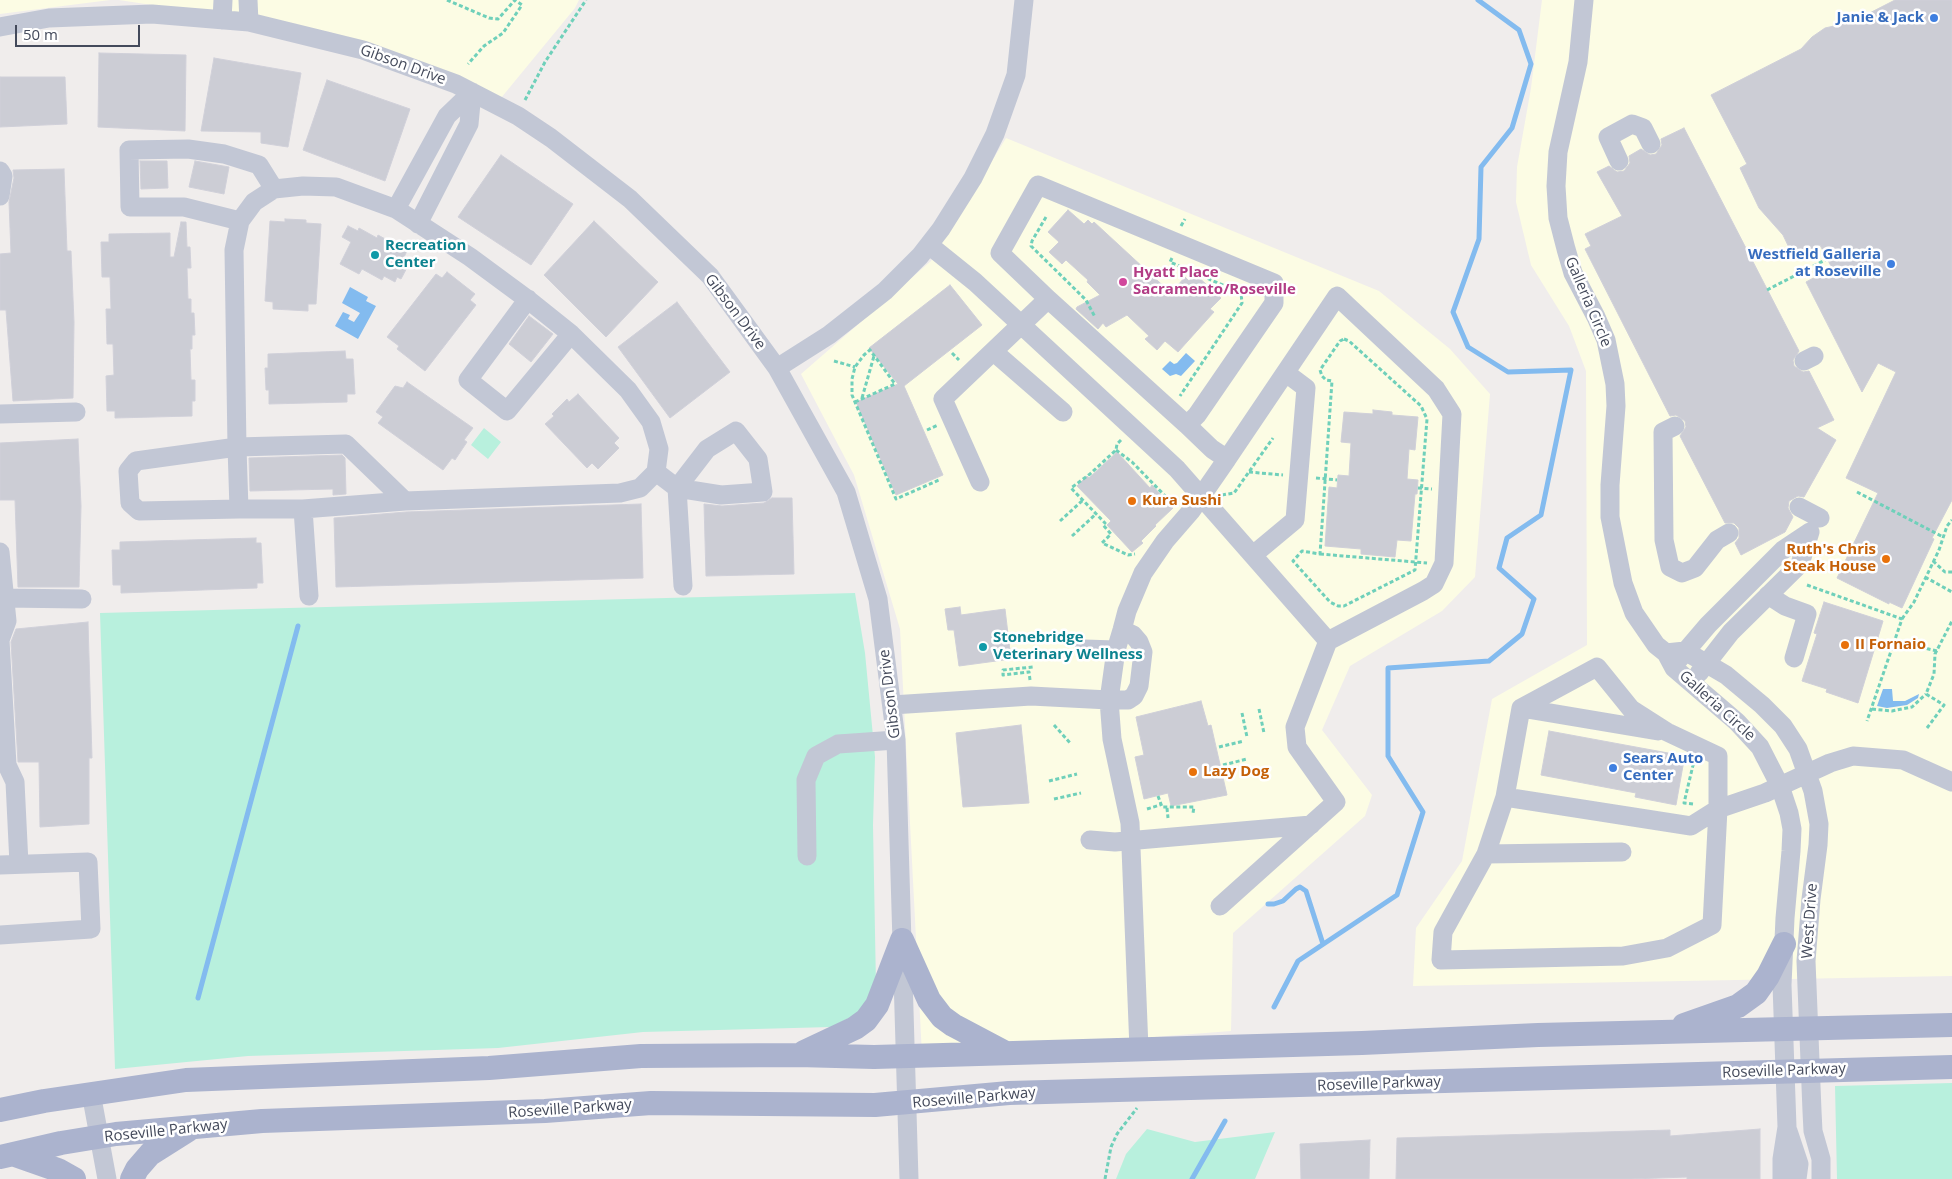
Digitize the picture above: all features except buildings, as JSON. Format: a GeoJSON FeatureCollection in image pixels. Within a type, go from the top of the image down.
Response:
{"type":"FeatureCollection","features":[{"type":"Feature","properties":{"kind":"main road"},"geometry":{"type":"LineString","coordinates":[[902,940],[929,1000],[942,1016],[953,1025],[1005,1052]]}},
{"type":"Feature","properties":{"kind":"main road"},"geometry":{"type":"LineString","coordinates":[[798,1055],[855,1028],[866,1020],[877,1005],[902,940]]}},
{"type":"Feature","properties":{"kind":"main road"},"geometry":{"type":"LineString","coordinates":[[1666,1032],[1738,1006],[1756,993],[1768,976],[1784,944]]}},
{"type":"Feature","properties":{"kind":"main road"},"geometry":{"type":"LineString","coordinates":[[0,1110],[91,1093],[186,1080],[489,1068],[641,1056],[907,1056],[1362,1043],[1538,1035],[1952,1026]]}},
{"type":"Feature","properties":{"kind":"main road","name":"Roseville Parkway"},"geometry":{"type":"LineString","coordinates":[[7,1156],[60,1143],[99,1137],[262,1121],[545,1111],[651,1103],[908,1104],[1009,1094],[1952,1067]]}},
{"type":"Feature","properties":{"kind":"main road"},"geometry":{"type":"LineString","coordinates":[[132,1179],[137,1169],[150,1154],[191,1129]]}},
{"type":"Feature","properties":{"kind":"main road"},"geometry":{"type":"LineString","coordinates":[[7,1156],[58,1170],[74,1179]]}},
{"type":"Feature","properties":{"kind":"street"},"geometry":{"type":"LineString","coordinates":[[222,0],[222,20]]}},
{"type":"Feature","properties":{"kind":"street"},"geometry":{"type":"LineString","coordinates":[[248,0],[249,22]]}},
{"type":"Feature","properties":{"kind":"street"},"geometry":{"type":"LineString","coordinates":[[777,368],[829,335],[870,304],[908,269],[941,229],[974,178],[995,134],[1016,75],[1024,0]]}},
{"type":"Feature","properties":{"kind":"street","name":"Galleria Circle"},"geometry":{"type":"LineString","coordinates":[[1584,0],[1578,62],[1558,152],[1556,186],[1558,218],[1573,273],[1596,317],[1611,359],[1616,406],[1610,486],[1610,517],[1623,584],[1634,613],[1656,645],[1709,699],[1737,722],[1760,747],[1780,786]]}},
{"type":"Feature","properties":{"kind":"street","name":"Gibson Drive"},"geometry":{"type":"LineString","coordinates":[[0,26],[49,18],[152,14],[249,22],[363,50],[456,84],[518,116],[551,138],[630,199],[710,276],[777,368],[846,492],[878,599],[896,740],[907,1056],[909,1179]]}},
{"type":"Feature","properties":{"kind":"street"},"geometry":{"type":"LineString","coordinates":[[396,209],[447,116],[472,92]]}},
{"type":"Feature","properties":{"kind":"street"},"geometry":{"type":"LineString","coordinates":[[418,224],[469,124],[472,92]]}},
{"type":"Feature","properties":{"kind":"street"},"geometry":{"type":"LineString","coordinates":[[1619,161],[1608,137],[1632,124],[1643,128],[1652,144]]}},
{"type":"Feature","properties":{"kind":"street"},"geometry":{"type":"LineString","coordinates":[[240,221],[184,207],[130,207],[129,150],[188,149],[224,154],[259,165],[274,189]]}},
{"type":"Feature","properties":{"kind":"street"},"geometry":{"type":"LineString","coordinates":[[0,171],[3,176],[0,196]]}},
{"type":"Feature","properties":{"kind":"street"},"geometry":{"type":"LineString","coordinates":[[414,177],[436,189]]}},
{"type":"Feature","properties":{"kind":"street"},"geometry":{"type":"LineString","coordinates":[[1187,425],[1197,415],[1274,302],[1274,283],[1176,244],[1038,185],[1000,253],[1212,449],[1227,459]]}},
{"type":"Feature","properties":{"kind":"street"},"geometry":{"type":"LineString","coordinates":[[239,509],[236,447],[234,250],[240,221],[254,202],[274,189],[303,186],[336,187],[396,209],[470,257],[528,299],[571,334],[628,390],[651,422],[659,449],[656,472],[640,488],[620,493],[405,501],[303,509],[139,511],[130,503],[128,471],[136,461],[236,447],[346,444],[405,501]]}},
{"type":"Feature","properties":{"kind":"street"},"geometry":{"type":"LineString","coordinates":[[929,244],[975,282],[1021,326],[1209,495],[1253,555],[1328,641]]}},
{"type":"Feature","properties":{"kind":"street"},"geometry":{"type":"LineString","coordinates":[[1139,1049],[1130,823],[1112,739],[1109,700],[1116,650],[1127,611],[1143,574],[1165,541],[1190,511],[1209,495],[1227,459],[1337,296],[1436,389],[1452,414],[1444,563],[1434,584],[1328,641],[1294,726],[1297,747],[1336,802],[1220,906]]}},
{"type":"Feature","properties":{"kind":"street"},"geometry":{"type":"LineString","coordinates":[[528,299],[468,380],[507,412],[571,334]]}},
{"type":"Feature","properties":{"kind":"street"},"geometry":{"type":"LineString","coordinates":[[980,482],[943,399],[1048,299]]}},
{"type":"Feature","properties":{"kind":"street"},"geometry":{"type":"LineString","coordinates":[[994,352],[1063,412]]}},
{"type":"Feature","properties":{"kind":"street"},"geometry":{"type":"LineString","coordinates":[[1253,555],[1295,520],[1306,388],[1286,373]]}},
{"type":"Feature","properties":{"kind":"street"},"geometry":{"type":"LineString","coordinates":[[0,414],[76,412]]}},
{"type":"Feature","properties":{"kind":"street"},"geometry":{"type":"LineString","coordinates":[[1675,426],[1664,432],[1664,540],[1670,567],[1682,574],[1696,568],[1717,540],[1729,532]]}},
{"type":"Feature","properties":{"kind":"street"},"geometry":{"type":"LineString","coordinates":[[656,472],[677,488],[721,495],[763,492],[758,459],[736,431],[707,449],[677,488],[683,586]]}},
{"type":"Feature","properties":{"kind":"street"},"geometry":{"type":"LineString","coordinates":[[1799,507],[1820,518]]}},
{"type":"Feature","properties":{"kind":"street"},"geometry":{"type":"LineString","coordinates":[[303,509],[309,596]]}},
{"type":"Feature","properties":{"kind":"street"},"geometry":{"type":"LineString","coordinates":[[1685,651],[1708,625],[1783,550],[1810,532],[1800,564],[1731,632],[1693,682]]}},
{"type":"Feature","properties":{"kind":"street"},"geometry":{"type":"LineString","coordinates":[[0,552],[7,621],[0,640],[7,765],[15,782],[19,864]]}},
{"type":"Feature","properties":{"kind":"street"},"geometry":{"type":"LineString","coordinates":[[1768,595],[1785,606],[1806,614],[1794,658]]}},
{"type":"Feature","properties":{"kind":"street"},"geometry":{"type":"LineString","coordinates":[[4,598],[82,599]]}},
{"type":"Feature","properties":{"kind":"street"},"geometry":{"type":"LineString","coordinates":[[892,705],[1031,696],[1128,700],[1136,693],[1139,686],[1143,652],[1139,642],[1133,635],[1122,630]]}},
{"type":"Feature","properties":{"kind":"street"},"geometry":{"type":"LineString","coordinates":[[1084,649],[1116,650]]}},
{"type":"Feature","properties":{"kind":"street","name":"Galleria Circle"},"geometry":{"type":"LineString","coordinates":[[1670,660],[1685,651],[1741,686],[1783,726],[1798,749],[1808,773]]}},
{"type":"Feature","properties":{"kind":"street"},"geometry":{"type":"LineString","coordinates":[[1598,667],[1631,709],[1667,732],[1718,756],[1718,809],[1712,925],[1667,948],[1623,956],[1441,960],[1443,932],[1486,854],[1505,797],[1520,708],[1598,667]]}},
{"type":"Feature","properties":{"kind":"street"},"geometry":{"type":"LineString","coordinates":[[1520,708],[1667,732]]}},
{"type":"Feature","properties":{"kind":"street"},"geometry":{"type":"LineString","coordinates":[[807,856],[806,780],[816,756],[838,744],[896,740]]}},
{"type":"Feature","properties":{"kind":"street"},"geometry":{"type":"LineString","coordinates":[[1505,797],[1691,826],[1718,809],[1780,786],[1830,763],[1853,756],[1904,760],[1952,782]]}},
{"type":"Feature","properties":{"kind":"street","name":"West Drive"},"geometry":{"type":"LineString","coordinates":[[1808,773],[1814,791],[1819,824],[1807,939],[1813,1131],[1821,1159],[1821,1179]]}},
{"type":"Feature","properties":{"kind":"street","name":"West Drive"},"geometry":{"type":"LineString","coordinates":[[1780,786],[1792,829],[1782,986],[1787,1127]]}},
{"type":"Feature","properties":{"kind":"street"},"geometry":{"type":"LineString","coordinates":[[1090,840],[1130,841],[1311,825]]}},
{"type":"Feature","properties":{"kind":"street"},"geometry":{"type":"LineString","coordinates":[[1486,854],[1622,852]]}},
{"type":"Feature","properties":{"kind":"street"},"geometry":{"type":"LineString","coordinates":[[0,864],[88,862],[91,929],[0,935]]}},
{"type":"Feature","properties":{"kind":"street"},"geometry":{"type":"LineString","coordinates":[[91,1093],[107,1179]]}},
{"type":"Feature","properties":{"kind":"street"},"geometry":{"type":"LineString","coordinates":[[1782,1179],[1782,1159],[1787,1127]]}},
{"type":"Feature","properties":{"kind":"street"},"geometry":{"type":"LineString","coordinates":[[1787,1127],[1799,1164],[1797,1179]]}},
{"type":"Feature","properties":{"kind":"path"},"geometry":{"type":"LineString","coordinates":[[447,0],[490,18],[498,19],[515,0],[522,5],[503,34],[484,46],[468,64]]}},
{"type":"Feature","properties":{"kind":"path"},"geometry":{"type":"LineString","coordinates":[[518,116],[545,62],[586,0]]}},
{"type":"Feature","properties":{"kind":"path"},"geometry":{"type":"LineString","coordinates":[[1046,217],[1031,246],[1086,300],[1099,325]]}},
{"type":"Feature","properties":{"kind":"path"},"geometry":{"type":"LineString","coordinates":[[1177,401],[1242,303],[1241,293],[1170,262],[1184,219]]}},
{"type":"Feature","properties":{"kind":"path"},"geometry":{"type":"LineString","coordinates":[[1767,290],[1827,259]]}},
{"type":"Feature","properties":{"kind":"path"},"geometry":{"type":"LineString","coordinates":[[1320,554],[1332,381],[1326,380],[1320,370],[1340,341],[1344,339],[1349,341],[1421,406],[1427,419],[1417,562],[1415,570],[1411,573],[1344,606],[1338,606],[1330,602],[1293,561],[1302,552],[1320,554],[1417,562],[1444,563]]}},
{"type":"Feature","properties":{"kind":"path"},"geometry":{"type":"LineString","coordinates":[[854,402],[895,384],[870,350],[855,368],[851,387],[854,402],[896,499],[939,480]]}},
{"type":"Feature","properties":{"kind":"path"},"geometry":{"type":"LineString","coordinates":[[862,399],[874,356]]}},
{"type":"Feature","properties":{"kind":"path"},"geometry":{"type":"LineString","coordinates":[[834,360],[855,368]]}},
{"type":"Feature","properties":{"kind":"path"},"geometry":{"type":"LineString","coordinates":[[1123,438],[1117,444],[1116,450],[1090,474],[1071,488],[1105,523],[1103,525],[1111,534],[1102,543],[1128,555],[1141,550]]}},
{"type":"Feature","properties":{"kind":"path"},"geometry":{"type":"LineString","coordinates":[[1209,495],[1234,493],[1273,438]]}},
{"type":"Feature","properties":{"kind":"path"},"geometry":{"type":"LineString","coordinates":[[1116,450],[1132,462],[1176,507],[1172,512]]}},
{"type":"Feature","properties":{"kind":"path"},"geometry":{"type":"LineString","coordinates":[[1249,472],[1288,476]]}},
{"type":"Feature","properties":{"kind":"path"},"geometry":{"type":"LineString","coordinates":[[1310,477],[1338,480]]}},
{"type":"Feature","properties":{"kind":"path"},"geometry":{"type":"LineString","coordinates":[[1857,492],[1944,537]]}},
{"type":"Feature","properties":{"kind":"path"},"geometry":{"type":"LineString","coordinates":[[1060,521],[1083,500]]}},
{"type":"Feature","properties":{"kind":"path"},"geometry":{"type":"LineString","coordinates":[[1072,536],[1096,514]]}},
{"type":"Feature","properties":{"kind":"path"},"geometry":{"type":"LineString","coordinates":[[1867,721],[1902,619],[1914,602],[1939,550],[1947,526],[1952,520]]}},
{"type":"Feature","properties":{"kind":"path"},"geometry":{"type":"LineString","coordinates":[[1933,561],[1945,572],[1952,572]]}},
{"type":"Feature","properties":{"kind":"path"},"geometry":{"type":"LineString","coordinates":[[1925,577],[1952,592]]}},
{"type":"Feature","properties":{"kind":"path"},"geometry":{"type":"LineString","coordinates":[[1807,585],[1902,619]]}},
{"type":"Feature","properties":{"kind":"path"},"geometry":{"type":"LineString","coordinates":[[1872,709],[1892,712],[1912,707],[1926,694],[1934,674],[1937,651],[1952,621]]}},
{"type":"Feature","properties":{"kind":"path"},"geometry":{"type":"LineString","coordinates":[[1895,641],[1937,651]]}},
{"type":"Feature","properties":{"kind":"path"},"geometry":{"type":"LineString","coordinates":[[1030,680],[1029,672],[1003,675],[1003,670],[1033,666]]}},
{"type":"Feature","properties":{"kind":"path"},"geometry":{"type":"LineString","coordinates":[[1926,694],[1944,705],[1927,728]]}},
{"type":"Feature","properties":{"kind":"path"},"geometry":{"type":"LineString","coordinates":[[1259,709],[1264,733]]}},
{"type":"Feature","properties":{"kind":"path"},"geometry":{"type":"LineString","coordinates":[[1242,713],[1247,737]]}},
{"type":"Feature","properties":{"kind":"path"},"geometry":{"type":"LineString","coordinates":[[1054,724],[1071,744]]}},
{"type":"Feature","properties":{"kind":"path"},"geometry":{"type":"LineString","coordinates":[[1219,747],[1244,741]]}},
{"type":"Feature","properties":{"kind":"path"},"geometry":{"type":"LineString","coordinates":[[1695,757],[1684,803],[1718,809]]}},
{"type":"Feature","properties":{"kind":"path"},"geometry":{"type":"LineString","coordinates":[[1223,765],[1247,759]]}},
{"type":"Feature","properties":{"kind":"path"},"geometry":{"type":"LineString","coordinates":[[1049,781],[1077,774]]}},
{"type":"Feature","properties":{"kind":"path"},"geometry":{"type":"LineString","coordinates":[[1054,799],[1081,793]]}},
{"type":"Feature","properties":{"kind":"path"},"geometry":{"type":"LineString","coordinates":[[1158,796],[1160,805]]}},
{"type":"Feature","properties":{"kind":"path"},"geometry":{"type":"LineString","coordinates":[[1147,809],[1160,805],[1167,808],[1194,807],[1194,812]]}},
{"type":"Feature","properties":{"kind":"path"},"geometry":{"type":"LineString","coordinates":[[1167,808],[1168,818]]}},
{"type":"Feature","properties":{"kind":"path"},"geometry":{"type":"LineString","coordinates":[[1105,1179],[1111,1147],[1117,1134],[1136,1111],[1140,1090]]}},
{"type":"Feature","properties":{"kind":"shaded area"},"geometry":{"type":"Polygon","coordinates":[[[0,0],[110,0],[0,14],[0,0]]]}},
{"type":"Feature","properties":{"kind":"shaded area"},"geometry":{"type":"Polygon","coordinates":[[[119,0],[579,0],[575,8],[501,98],[330,32],[119,0]]]}},
{"type":"Feature","properties":{"kind":"shaded area"},"geometry":{"type":"Polygon","coordinates":[[[1542,0],[1952,0],[1952,976],[1413,986],[1416,928],[1462,861],[1492,699],[1587,645],[1586,371],[1569,326],[1531,265],[1516,202],[1517,167],[1531,88],[1542,0]]]}},
{"type":"Feature","properties":{"kind":"shaded area"},"geometry":{"type":"Polygon","coordinates":[[[1006,138],[1379,291],[1450,349],[1490,394],[1475,577],[1442,611],[1350,666],[1322,730],[1372,795],[1365,816],[1233,933],[1231,1031],[922,1055],[900,629],[854,475],[801,374],[931,261],[1006,138]]]}},
{"type":"Feature","properties":{"kind":"green space"},"geometry":{"type":"Polygon","coordinates":[[[484,428],[501,442],[488,459],[471,445],[484,428]]]}},
{"type":"Feature","properties":{"kind":"green space"},"geometry":{"type":"Polygon","coordinates":[[[855,593],[865,653],[875,757],[873,825],[876,986],[865,1010],[831,1027],[643,1032],[498,1048],[248,1056],[115,1069],[100,613],[855,593]]]}},
{"type":"Feature","properties":{"kind":"green space"},"geometry":{"type":"Polygon","coordinates":[[[1952,1083],[1952,1179],[1837,1179],[1835,1086],[1952,1083]]]}},
{"type":"Feature","properties":{"kind":"green space"},"geometry":{"type":"Polygon","coordinates":[[[1147,1129],[1195,1142],[1275,1132],[1255,1179],[1116,1179],[1126,1154],[1147,1129]]]}},
{"type":"Feature","properties":{"kind":"water"},"geometry":{"type":"Polygon","coordinates":[[[350,287],[368,297],[366,301],[376,306],[358,339],[335,326],[343,312],[350,315],[348,319],[354,322],[360,313],[342,303],[350,287]]]}},
{"type":"Feature","properties":{"kind":"water"},"geometry":{"type":"Polygon","coordinates":[[[1186,353],[1195,361],[1181,376],[1176,374],[1170,376],[1162,369],[1170,361],[1174,364],[1177,363],[1186,353]]]}},
{"type":"Feature","properties":{"kind":"water"},"geometry":{"type":"Polygon","coordinates":[[[1883,689],[1892,689],[1893,701],[1905,701],[1919,694],[1918,698],[1907,705],[1887,708],[1877,706],[1883,689]]]}},
{"type":"Feature","properties":{"kind":"waterway"},"geometry":{"type":"LineString","coordinates":[[1274,1007],[1298,961],[1397,895],[1423,812],[1388,756],[1388,668],[1489,661],[1522,634],[1534,599],[1499,568],[1507,538],[1541,515],[1571,370],[1508,372],[1468,347],[1453,312],[1479,239],[1481,167],[1512,128],[1531,64],[1519,30],[1478,0]]}},
{"type":"Feature","properties":{"kind":"waterway"},"geometry":{"type":"LineString","coordinates":[[198,998],[298,626]]}},
{"type":"Feature","properties":{"kind":"waterway"},"geometry":{"type":"LineString","coordinates":[[1268,904],[1283,901],[1300,887],[1306,891],[1323,944]]}},
{"type":"Feature","properties":{"kind":"waterway"},"geometry":{"type":"LineString","coordinates":[[1192,1179],[1225,1121]]}},
{"type":"Feature","properties":{"kind":"place","name":"Janie & Jack"},"geometry":{"type":"Point","coordinates":[1934,18]}},
{"type":"Feature","properties":{"kind":"place","name":"Recreation Center"},"geometry":{"type":"Point","coordinates":[375,255]}},
{"type":"Feature","properties":{"kind":"place","name":"Westfield Galleria at Roseville"},"geometry":{"type":"Point","coordinates":[1891,264]}},
{"type":"Feature","properties":{"kind":"place","name":"Hyatt Place Sacramento/Roseville"},"geometry":{"type":"Point","coordinates":[1123,282]}},
{"type":"Feature","properties":{"kind":"place","name":"Kura Sushi"},"geometry":{"type":"Point","coordinates":[1132,501]}},
{"type":"Feature","properties":{"kind":"place","name":"Ruth's Chris Steak House"},"geometry":{"type":"Point","coordinates":[1886,559]}},
{"type":"Feature","properties":{"kind":"place","name":"II Fornaio"},"geometry":{"type":"Point","coordinates":[1845,645]}},
{"type":"Feature","properties":{"kind":"place","name":"Stonebridge Veterinary Wellness"},"geometry":{"type":"Point","coordinates":[983,647]}},
{"type":"Feature","properties":{"kind":"place","name":"Sears Auto Center"},"geometry":{"type":"Point","coordinates":[1613,768]}},
{"type":"Feature","properties":{"kind":"place","name":"Lazy Dog"},"geometry":{"type":"Point","coordinates":[1193,772]}}]}
